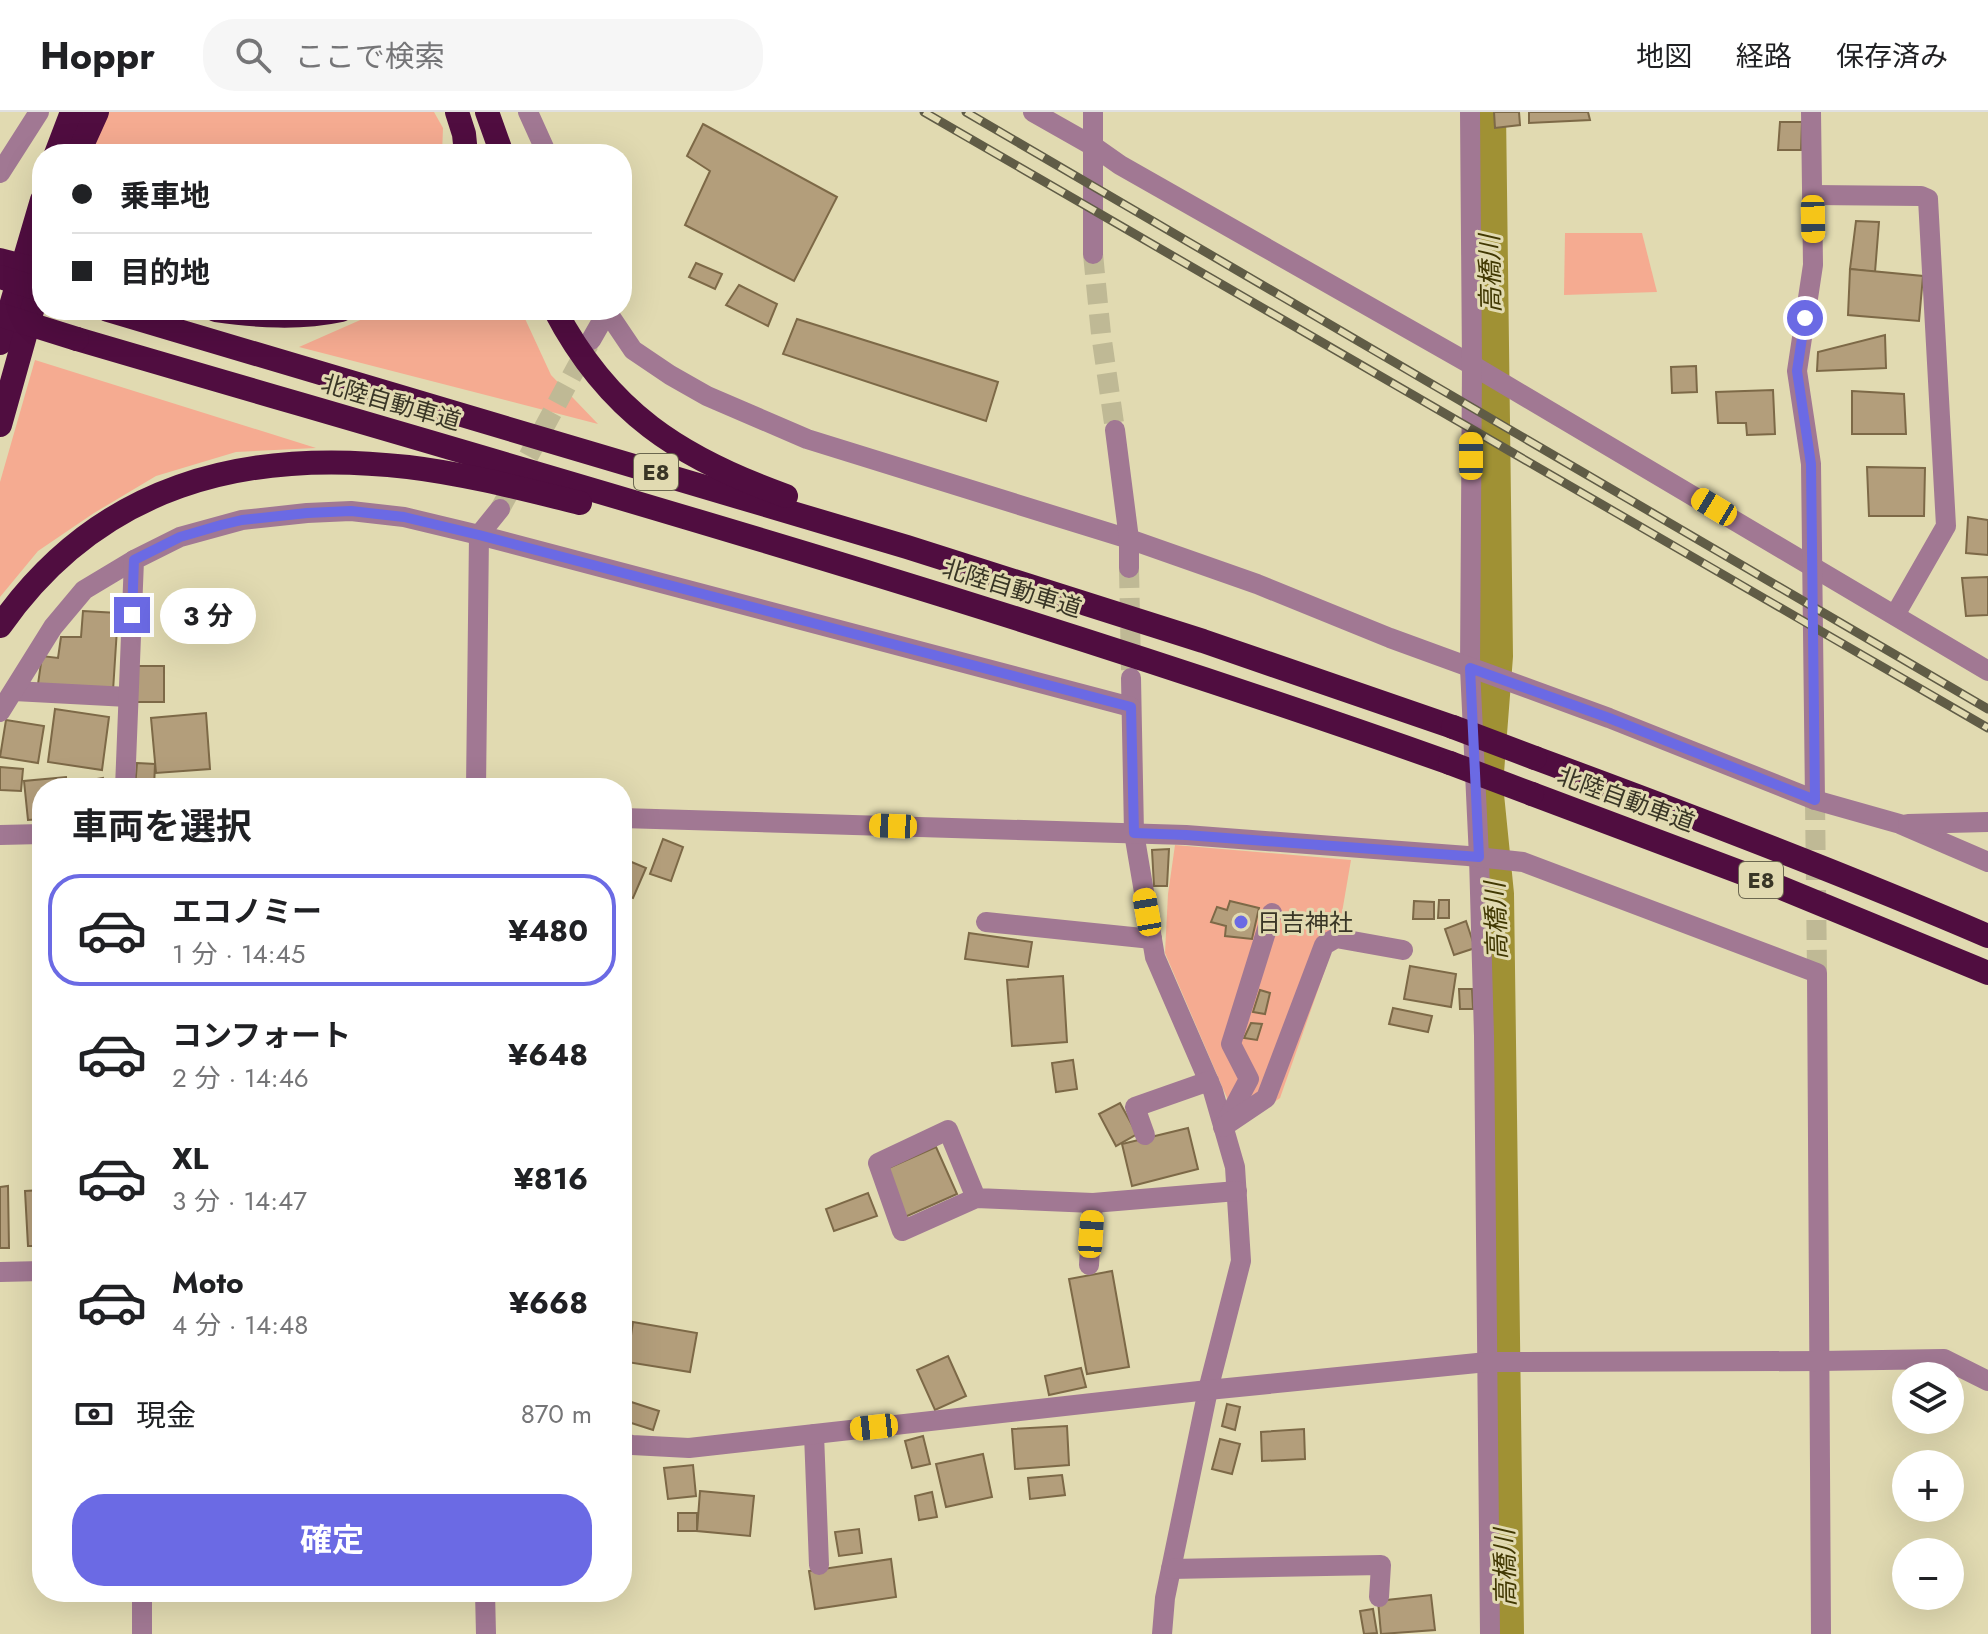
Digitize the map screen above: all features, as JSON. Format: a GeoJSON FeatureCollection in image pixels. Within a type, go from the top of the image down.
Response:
{"type":"FeatureCollection","features":[{"type":"Feature","properties":{"kind":"highway"},"geometry":{"type":"LineString","coordinates":[[60,144],[72,112]]}},
{"type":"Feature","properties":{"kind":"highway"},"geometry":{"type":"LineString","coordinates":[[83,144],[97,112]]}},
{"type":"Feature","properties":{"kind":"highway"},"geometry":{"type":"LineString","coordinates":[[457,112],[465,144]]}},
{"type":"Feature","properties":{"kind":"highway"},"geometry":{"type":"LineString","coordinates":[[487,112],[498,144]]}},
{"type":"Feature","properties":{"kind":"highway"},"geometry":{"type":"LineString","coordinates":[[0,343],[32,234]]}},
{"type":"Feature","properties":{"kind":"highway"},"geometry":{"type":"LineString","coordinates":[[0,260],[32,270]]}},
{"type":"Feature","properties":{"kind":"highway"},"geometry":{"type":"LineString","coordinates":[[0,277],[32,287]]}},
{"type":"Feature","properties":{"kind":"highway"},"geometry":{"type":"LineString","coordinates":[[0,425],[32,309]]}},
{"type":"Feature","properties":{"kind":"highway","name":"北陸自動車道"},"geometry":{"type":"LineString","coordinates":[[0,315],[1177,668],[1450,763],[1763,881],[1988,973]]}},
{"type":"Feature","properties":{"kind":"highway","name":"北陸自動車道"},"geometry":{"type":"LineString","coordinates":[[142,320],[892,542],[1203,641],[1453,727],[1677,811],[1988,936]]}},
{"type":"Feature","properties":{"kind":"highway"},"geometry":{"type":"LineString","coordinates":[[560,320],[593,373],[616,398],[642,422],[718,468],[819,507],[1100,599],[1203,641]]}},
{"type":"Feature","properties":{"kind":"highway"},"geometry":{"type":"LineString","coordinates":[[0,626],[55,562],[83,537],[113,517],[144,500],[212,475],[284,465],[362,464],[458,475],[901,583]]}},
{"type":"Feature","properties":{"kind":"street"},"geometry":{"type":"LineString","coordinates":[[0,173],[39,112]]}},
{"type":"Feature","properties":{"kind":"street"},"geometry":{"type":"LineString","coordinates":[[528,112],[542,144]]}},
{"type":"Feature","properties":{"kind":"street"},"geometry":{"type":"LineString","coordinates":[[1033,112],[1120,165],[1472,365],[1988,671]]}},
{"type":"Feature","properties":{"kind":"street"},"geometry":{"type":"LineString","coordinates":[[1093,112],[1093,254]]}},
{"type":"Feature","properties":{"kind":"street"},"geometry":{"type":"LineString","coordinates":[[1470,112],[1470,668],[1479,857],[1490,1634]]}},
{"type":"Feature","properties":{"kind":"street"},"geometry":{"type":"LineString","coordinates":[[1811,112],[1813,265],[1797,371],[1811,464],[1815,800]]}},
{"type":"Feature","properties":{"kind":"street"},"geometry":{"type":"LineString","coordinates":[[1813,195],[1921,196],[1928,199],[1946,526],[1895,615]]}},
{"type":"Feature","properties":{"kind":"street"},"geometry":{"type":"LineString","coordinates":[[591,340],[602,320]]}},
{"type":"Feature","properties":{"kind":"street"},"geometry":{"type":"LineString","coordinates":[[613,320],[633,350],[670,375],[721,403],[807,439],[1129,539],[1257,584],[1815,800],[1900,824],[1988,862]]}},
{"type":"Feature","properties":{"kind":"street"},"geometry":{"type":"LineString","coordinates":[[1115,430],[1129,539],[1129,568]]}},
{"type":"Feature","properties":{"kind":"street"},"geometry":{"type":"LineString","coordinates":[[476,778],[479,535],[500,509]]}},
{"type":"Feature","properties":{"kind":"street"},"geometry":{"type":"LineString","coordinates":[[0,712],[53,627],[84,590],[134,560],[180,537],[242,520],[351,511],[404,517],[479,535],[1131,707]]}},
{"type":"Feature","properties":{"kind":"street"},"geometry":{"type":"LineString","coordinates":[[125,778],[134,560]]}},
{"type":"Feature","properties":{"kind":"street"},"geometry":{"type":"LineString","coordinates":[[1131,678],[1134,833],[1155,957],[1209,1081],[1235,1167],[1241,1261],[1208,1390],[1165,1598],[1162,1634]]}},
{"type":"Feature","properties":{"kind":"street"},"geometry":{"type":"LineString","coordinates":[[14,691],[128,697]]}},
{"type":"Feature","properties":{"kind":"street"},"geometry":{"type":"LineString","coordinates":[[632,818],[1186,835],[1523,862],[1817,973],[1821,1634]]}},
{"type":"Feature","properties":{"kind":"street"},"geometry":{"type":"LineString","coordinates":[[1900,824],[1988,822]]}},
{"type":"Feature","properties":{"kind":"street"},"geometry":{"type":"LineString","coordinates":[[0,835],[32,834]]}},
{"type":"Feature","properties":{"kind":"street"},"geometry":{"type":"LineString","coordinates":[[1223,1127],[1249,1079],[1231,1044],[1272,913]]}},
{"type":"Feature","properties":{"kind":"street"},"geometry":{"type":"LineString","coordinates":[[986,922],[1152,939]]}},
{"type":"Feature","properties":{"kind":"street"},"geometry":{"type":"LineString","coordinates":[[1223,1127],[1266,1098],[1324,945],[1336,938],[1403,950]]}},
{"type":"Feature","properties":{"kind":"street"},"geometry":{"type":"LineString","coordinates":[[1145,1135],[1135,1107],[1209,1081]]}},
{"type":"Feature","properties":{"kind":"street"},"geometry":{"type":"LineString","coordinates":[[976,1198],[948,1130],[878,1163],[902,1231],[976,1198],[1093,1203],[1237,1191]]}},
{"type":"Feature","properties":{"kind":"street"},"geometry":{"type":"LineString","coordinates":[[1089,1265],[1093,1203]]}},
{"type":"Feature","properties":{"kind":"street"},"geometry":{"type":"LineString","coordinates":[[0,1272],[32,1271]]}},
{"type":"Feature","properties":{"kind":"street"},"geometry":{"type":"LineString","coordinates":[[632,1445],[689,1448],[1487,1362],[1944,1359],[1988,1381]]}},
{"type":"Feature","properties":{"kind":"street"},"geometry":{"type":"LineString","coordinates":[[814,1434],[819,1565]]}},
{"type":"Feature","properties":{"kind":"street"},"geometry":{"type":"LineString","coordinates":[[1171,1569],[1381,1565],[1379,1597]]}},
{"type":"Feature","properties":{"kind":"street"},"geometry":{"type":"LineString","coordinates":[[142,1602],[142,1634]]}},
{"type":"Feature","properties":{"kind":"street"},"geometry":{"type":"LineString","coordinates":[[485,1602],[486,1634]]}},
{"type":"Feature","properties":{"kind":"shaded area"},"geometry":{"type":"Polygon","coordinates":[[[108,112],[434,112],[443,128],[442,144],[94,144],[108,112]]]}},
{"type":"Feature","properties":{"kind":"shaded area"},"geometry":{"type":"Polygon","coordinates":[[[1565,233],[1642,233],[1657,292],[1564,295],[1565,233]]]}},
{"type":"Feature","properties":{"kind":"shaded area"},"geometry":{"type":"Polygon","coordinates":[[[360,320],[526,320],[551,375],[598,424],[299,347],[360,320]]]}},
{"type":"Feature","properties":{"kind":"shaded area"},"geometry":{"type":"Polygon","coordinates":[[[35,360],[316,448],[236,452],[156,476],[38,551],[0,597],[0,482],[35,360]]]}},
{"type":"Feature","properties":{"kind":"shaded area"},"geometry":{"type":"Polygon","coordinates":[[[1175,845],[1351,860],[1339,930],[1280,1098],[1239,1126],[1165,953],[1168,894],[1175,845]]]}},
{"type":"Feature","properties":{"kind":"building"},"geometry":{"type":"Polygon","coordinates":[[[1494,112],[1519,112],[1520,125],[1495,128],[1494,112]]]}},
{"type":"Feature","properties":{"kind":"building"},"geometry":{"type":"Polygon","coordinates":[[[1529,112],[1588,112],[1590,120],[1529,123],[1529,112]]]}},
{"type":"Feature","properties":{"kind":"building"},"geometry":{"type":"Polygon","coordinates":[[[1780,122],[1802,122],[1801,150],[1778,150],[1780,122]]]}},
{"type":"Feature","properties":{"kind":"building"},"geometry":{"type":"Polygon","coordinates":[[[703,124],[837,197],[794,281],[685,225],[710,171],[687,156],[703,124]]]}},
{"type":"Feature","properties":{"kind":"building"},"geometry":{"type":"Polygon","coordinates":[[[1856,221],[1879,222],[1875,272],[1850,269],[1856,221]]]}},
{"type":"Feature","properties":{"kind":"building"},"geometry":{"type":"Polygon","coordinates":[[[696,263],[722,274],[715,289],[689,277],[696,263]]]}},
{"type":"Feature","properties":{"kind":"building"},"geometry":{"type":"Polygon","coordinates":[[[1850,269],[1923,276],[1919,321],[1848,315],[1850,269]]]}},
{"type":"Feature","properties":{"kind":"building"},"geometry":{"type":"Polygon","coordinates":[[[739,285],[777,304],[768,326],[726,305],[739,285]]]}},
{"type":"Feature","properties":{"kind":"building"},"geometry":{"type":"Polygon","coordinates":[[[797,319],[998,382],[986,421],[783,354],[797,319]]]}},
{"type":"Feature","properties":{"kind":"building"},"geometry":{"type":"Polygon","coordinates":[[[1885,335],[1886,368],[1817,371],[1818,352],[1885,335]]]}},
{"type":"Feature","properties":{"kind":"building"},"geometry":{"type":"Polygon","coordinates":[[[1696,366],[1697,392],[1672,393],[1671,367],[1696,366]]]}},
{"type":"Feature","properties":{"kind":"building"},"geometry":{"type":"Polygon","coordinates":[[[1773,390],[1775,434],[1747,435],[1746,423],[1718,423],[1716,392],[1773,390]]]}},
{"type":"Feature","properties":{"kind":"building"},"geometry":{"type":"Polygon","coordinates":[[[1852,391],[1904,394],[1906,434],[1852,434],[1852,391]]]}},
{"type":"Feature","properties":{"kind":"building"},"geometry":{"type":"Polygon","coordinates":[[[1867,467],[1925,468],[1924,516],[1869,516],[1867,467]]]}},
{"type":"Feature","properties":{"kind":"building"},"geometry":{"type":"Polygon","coordinates":[[[1968,517],[1988,520],[1988,555],[1966,553],[1968,517]]]}},
{"type":"Feature","properties":{"kind":"building"},"geometry":{"type":"Polygon","coordinates":[[[1988,577],[1988,615],[1966,616],[1962,578],[1988,577]]]}},
{"type":"Feature","properties":{"kind":"building"},"geometry":{"type":"Polygon","coordinates":[[[83,611],[118,613],[113,691],[38,684],[42,656],[58,658],[61,637],[81,637],[83,611]]]}},
{"type":"Feature","properties":{"kind":"building"},"geometry":{"type":"Polygon","coordinates":[[[136,666],[164,666],[164,702],[135,702],[136,666]]]}},
{"type":"Feature","properties":{"kind":"building"},"geometry":{"type":"Polygon","coordinates":[[[55,709],[109,717],[102,770],[48,762],[55,709]]]}},
{"type":"Feature","properties":{"kind":"building"},"geometry":{"type":"Polygon","coordinates":[[[206,713],[210,769],[156,773],[151,718],[206,713]]]}},
{"type":"Feature","properties":{"kind":"building"},"geometry":{"type":"Polygon","coordinates":[[[6,720],[44,726],[38,763],[0,757],[6,720]]]}},
{"type":"Feature","properties":{"kind":"building"},"geometry":{"type":"Polygon","coordinates":[[[137,763],[155,764],[154,778],[136,778],[137,763]]]}},
{"type":"Feature","properties":{"kind":"building"},"geometry":{"type":"Polygon","coordinates":[[[0,767],[23,769],[21,791],[0,790],[0,767]]]}},
{"type":"Feature","properties":{"kind":"building"},"geometry":{"type":"Polygon","coordinates":[[[32,780],[32,820],[28,820],[24,781],[32,780]]]}},
{"type":"Feature","properties":{"kind":"building"},"geometry":{"type":"Polygon","coordinates":[[[663,839],[683,847],[671,881],[650,874],[663,839]]]}},
{"type":"Feature","properties":{"kind":"building"},"geometry":{"type":"Polygon","coordinates":[[[1169,849],[1167,886],[1154,886],[1152,850],[1169,849]]]}},
{"type":"Feature","properties":{"kind":"building"},"geometry":{"type":"Polygon","coordinates":[[[632,862],[646,868],[632,898],[632,862]]]}},
{"type":"Feature","properties":{"kind":"building"},"geometry":{"type":"Polygon","coordinates":[[[1439,900],[1449,900],[1449,918],[1438,918],[1439,900]]]}},
{"type":"Feature","properties":{"kind":"building"},"geometry":{"type":"Polygon","coordinates":[[[1230,901],[1259,908],[1252,939],[1225,936],[1226,926],[1211,922],[1217,907],[1227,910],[1230,901]]]}},
{"type":"Feature","properties":{"kind":"building"},"geometry":{"type":"Polygon","coordinates":[[[1414,901],[1434,902],[1434,919],[1413,919],[1414,901]]]}},
{"type":"Feature","properties":{"kind":"building"},"geometry":{"type":"Polygon","coordinates":[[[1466,921],[1475,948],[1454,955],[1445,929],[1466,921]]]}},
{"type":"Feature","properties":{"kind":"building"},"geometry":{"type":"Polygon","coordinates":[[[969,933],[1032,942],[1028,967],[965,959],[969,933]]]}},
{"type":"Feature","properties":{"kind":"building"},"geometry":{"type":"Polygon","coordinates":[[[1410,966],[1456,974],[1451,1007],[1404,999],[1410,966]]]}},
{"type":"Feature","properties":{"kind":"building"},"geometry":{"type":"Polygon","coordinates":[[[1063,976],[1067,1042],[1012,1046],[1007,980],[1063,976]]]}},
{"type":"Feature","properties":{"kind":"building"},"geometry":{"type":"Polygon","coordinates":[[[1459,989],[1472,989],[1473,1009],[1460,1009],[1459,989]]]}},
{"type":"Feature","properties":{"kind":"building"},"geometry":{"type":"Polygon","coordinates":[[[1260,990],[1270,993],[1265,1014],[1253,1012],[1260,990]]]}},
{"type":"Feature","properties":{"kind":"building"},"geometry":{"type":"Polygon","coordinates":[[[1393,1008],[1432,1016],[1428,1032],[1389,1024],[1393,1008]]]}},
{"type":"Feature","properties":{"kind":"building"},"geometry":{"type":"Polygon","coordinates":[[[1251,1023],[1262,1024],[1257,1040],[1244,1038],[1251,1023]]]}},
{"type":"Feature","properties":{"kind":"building"},"geometry":{"type":"Polygon","coordinates":[[[1073,1060],[1077,1089],[1056,1092],[1052,1063],[1073,1060]]]}},
{"type":"Feature","properties":{"kind":"building"},"geometry":{"type":"Polygon","coordinates":[[[1120,1103],[1137,1134],[1116,1146],[1099,1114],[1120,1103]]]}},
{"type":"Feature","properties":{"kind":"building"},"geometry":{"type":"Polygon","coordinates":[[[1188,1128],[1198,1169],[1132,1186],[1122,1144],[1188,1128]]]}},
{"type":"Feature","properties":{"kind":"building"},"geometry":{"type":"Polygon","coordinates":[[[936,1147],[957,1194],[905,1217],[884,1170],[936,1147]]]}},
{"type":"Feature","properties":{"kind":"building"},"geometry":{"type":"Polygon","coordinates":[[[8,1186],[9,1248],[0,1248],[0,1187],[8,1186]]]}},
{"type":"Feature","properties":{"kind":"building"},"geometry":{"type":"Polygon","coordinates":[[[25,1191],[32,1191],[32,1246],[28,1246],[25,1191]]]}},
{"type":"Feature","properties":{"kind":"building"},"geometry":{"type":"Polygon","coordinates":[[[868,1193],[877,1216],[834,1231],[826,1209],[868,1193]]]}},
{"type":"Feature","properties":{"kind":"building"},"geometry":{"type":"Polygon","coordinates":[[[1112,1271],[1129,1367],[1087,1374],[1069,1279],[1112,1271]]]}},
{"type":"Feature","properties":{"kind":"building"},"geometry":{"type":"Polygon","coordinates":[[[633,1322],[697,1333],[690,1372],[632,1363],[633,1322]]]}},
{"type":"Feature","properties":{"kind":"building"},"geometry":{"type":"Polygon","coordinates":[[[948,1356],[966,1396],[935,1410],[917,1370],[948,1356]]]}},
{"type":"Feature","properties":{"kind":"building"},"geometry":{"type":"Polygon","coordinates":[[[1081,1368],[1086,1387],[1049,1395],[1045,1376],[1081,1368]]]}},
{"type":"Feature","properties":{"kind":"building"},"geometry":{"type":"Polygon","coordinates":[[[632,1402],[659,1411],[653,1430],[632,1423],[632,1402]]]}},
{"type":"Feature","properties":{"kind":"building"},"geometry":{"type":"Polygon","coordinates":[[[1227,1404],[1240,1407],[1235,1430],[1222,1426],[1227,1404]]]}},
{"type":"Feature","properties":{"kind":"building"},"geometry":{"type":"Polygon","coordinates":[[[1067,1426],[1069,1465],[1015,1469],[1012,1429],[1067,1426]]]}},
{"type":"Feature","properties":{"kind":"building"},"geometry":{"type":"Polygon","coordinates":[[[1304,1429],[1305,1459],[1262,1461],[1261,1432],[1304,1429]]]}},
{"type":"Feature","properties":{"kind":"building"},"geometry":{"type":"Polygon","coordinates":[[[923,1436],[930,1464],[912,1468],[905,1441],[923,1436]]]}},
{"type":"Feature","properties":{"kind":"building"},"geometry":{"type":"Polygon","coordinates":[[[1220,1439],[1240,1444],[1232,1474],[1212,1469],[1220,1439]]]}},
{"type":"Feature","properties":{"kind":"building"},"geometry":{"type":"Polygon","coordinates":[[[983,1454],[992,1497],[946,1507],[936,1464],[983,1454]]]}},
{"type":"Feature","properties":{"kind":"building"},"geometry":{"type":"Polygon","coordinates":[[[693,1465],[696,1496],[668,1499],[664,1468],[693,1465]]]}},
{"type":"Feature","properties":{"kind":"building"},"geometry":{"type":"Polygon","coordinates":[[[1062,1475],[1065,1495],[1030,1499],[1028,1478],[1062,1475]]]}},
{"type":"Feature","properties":{"kind":"building"},"geometry":{"type":"Polygon","coordinates":[[[700,1491],[754,1496],[750,1536],[697,1531],[700,1491]]]}},
{"type":"Feature","properties":{"kind":"building"},"geometry":{"type":"Polygon","coordinates":[[[932,1492],[937,1517],[919,1520],[915,1496],[932,1492]]]}},
{"type":"Feature","properties":{"kind":"building"},"geometry":{"type":"Polygon","coordinates":[[[678,1513],[697,1513],[697,1531],[678,1531],[678,1513]]]}},
{"type":"Feature","properties":{"kind":"building"},"geometry":{"type":"Polygon","coordinates":[[[859,1529],[862,1553],[839,1556],[835,1532],[859,1529]]]}},
{"type":"Feature","properties":{"kind":"building"},"geometry":{"type":"Polygon","coordinates":[[[891,1559],[896,1597],[815,1609],[809,1571],[891,1559]]]}},
{"type":"Feature","properties":{"kind":"building"},"geometry":{"type":"Polygon","coordinates":[[[1431,1595],[1435,1630],[1381,1634],[1378,1601],[1431,1595]]]}},
{"type":"Feature","properties":{"kind":"building"},"geometry":{"type":"Polygon","coordinates":[[[1373,1609],[1377,1633],[1364,1634],[1360,1611],[1373,1609]]]}},
{"type":"Feature","properties":{"kind":"waterway","name":"高橋川"},"geometry":{"type":"LineString","coordinates":[[1488,112],[1495,656],[1485,785],[1496,894],[1506,1634]]}},
{"type":"Feature","properties":{"kind":"tunnel"},"geometry":{"type":"LineString","coordinates":[[1093,254],[1115,430]]}},
{"type":"Feature","properties":{"kind":"tunnel"},"geometry":{"type":"LineString","coordinates":[[500,509],[589,344]]}},
{"type":"Feature","properties":{"kind":"tunnel"},"geometry":{"type":"LineString","coordinates":[[1129,568],[1131,670]]}},
{"type":"Feature","properties":{"kind":"tunnel"},"geometry":{"type":"LineString","coordinates":[[1815,800],[1817,973]]}},
{"type":"Feature","properties":{"kind":"railway"},"geometry":{"type":"LineString","coordinates":[[924,112],[1988,728]]}},
{"type":"Feature","properties":{"kind":"railway"},"geometry":{"type":"LineString","coordinates":[[966,112],[1988,709]]}},
{"type":"Feature","properties":{"kind":"place","name":"日吉神社"},"geometry":{"type":"Point","coordinates":[1241,922]}},
{"type":"Feature","properties":{"kind":"route"},"geometry":{"type":"LineString","coordinates":[[132,615],[134,560],[180,537],[242,520],[351,511],[404,517],[479,535],[1131,707],[1134,833],[1479,857],[1470,668],[1609,718],[1815,800],[1811,464],[1797,371],[1805,318]]}}]}
